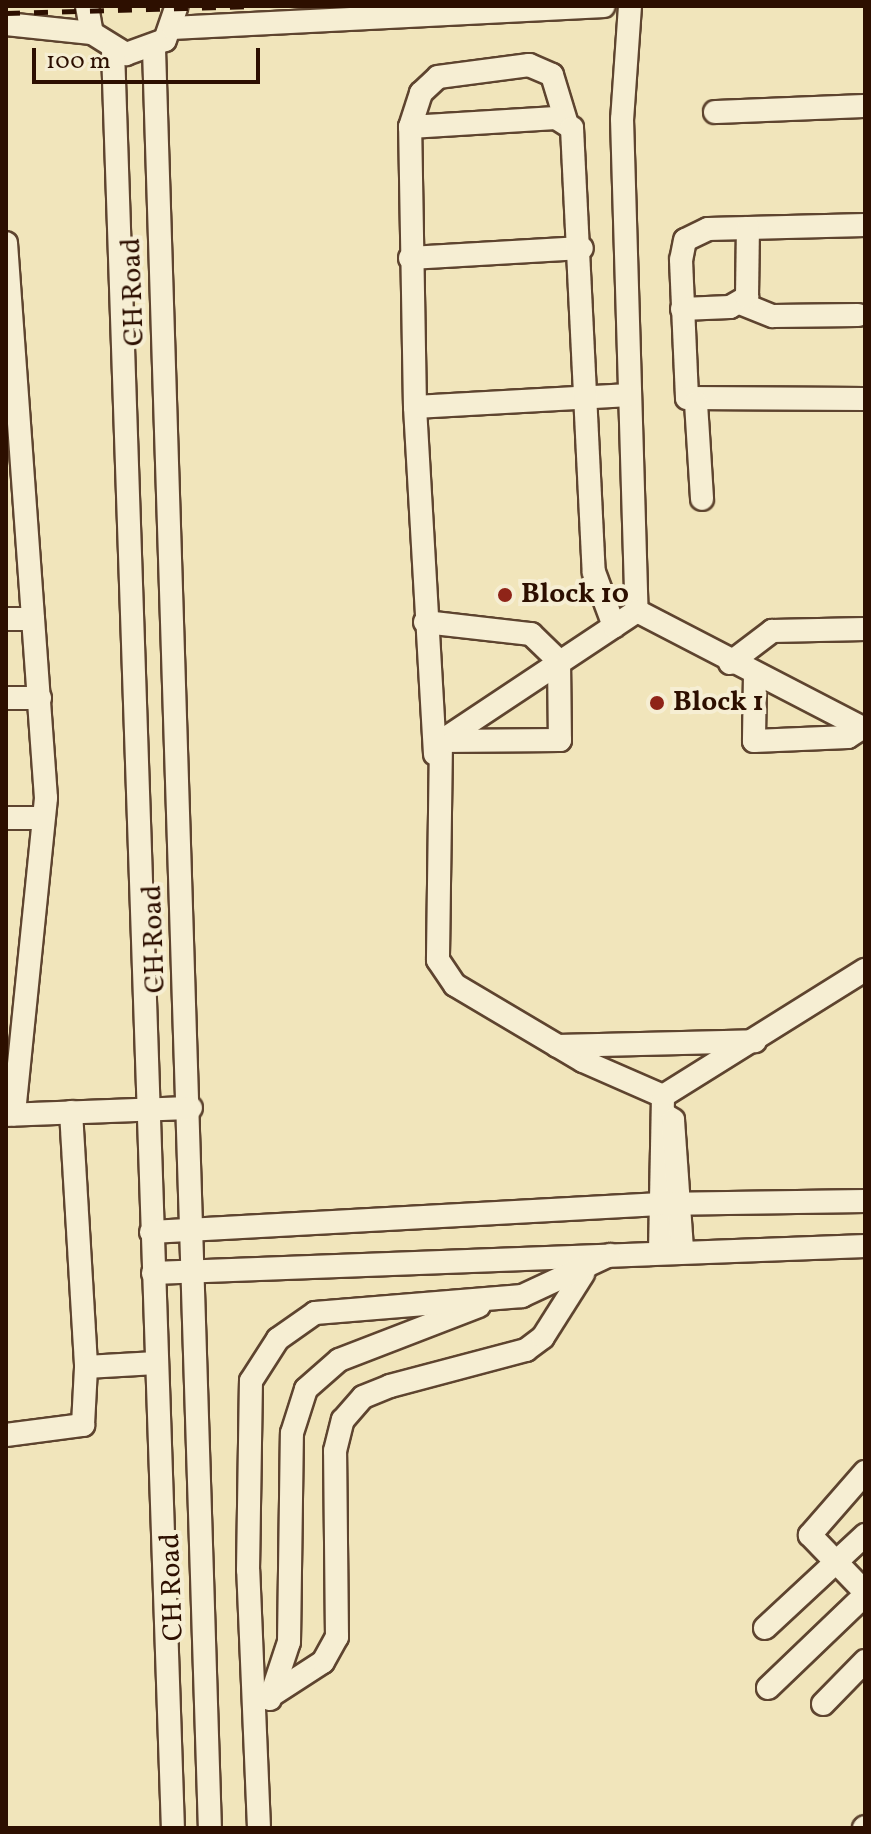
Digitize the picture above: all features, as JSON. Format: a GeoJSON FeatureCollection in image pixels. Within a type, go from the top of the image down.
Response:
{"type":"FeatureCollection","features":[{"type":"Feature","properties":{"kind":"street"},"geometry":{"type":"LineString","coordinates":[[87,6],[92,33]]}},
{"type":"Feature","properties":{"kind":"street"},"geometry":{"type":"LineString","coordinates":[[6,24],[92,33],[113,50],[154,49],[175,17],[603,6]]}},
{"type":"Feature","properties":{"kind":"street"},"geometry":{"type":"LineString","coordinates":[[612,6],[622,59],[637,611]]}},
{"type":"Feature","properties":{"kind":"street"},"geometry":{"type":"LineString","coordinates":[[622,59],[630,6]]}},
{"type":"Feature","properties":{"kind":"street","name":"CH Road"},"geometry":{"type":"LineString","coordinates":[[154,49],[196,1230],[193,1272],[210,1828]]}},
{"type":"Feature","properties":{"kind":"street","name":"CH Road"},"geometry":{"type":"LineString","coordinates":[[113,50],[173,1828]]}},
{"type":"Feature","properties":{"kind":"street"},"geometry":{"type":"LineString","coordinates":[[614,626],[594,572],[577,146],[552,75],[529,65],[438,77],[421,93],[410,127],[410,258],[425,622],[438,747],[444,977],[557,1046],[664,1105],[673,1120],[682,1204],[671,1251]]}},
{"type":"Feature","properties":{"kind":"street"},"geometry":{"type":"LineString","coordinates":[[715,112],[865,106]]}},
{"type":"Feature","properties":{"kind":"street"},"geometry":{"type":"LineString","coordinates":[[410,127],[566,121]]}},
{"type":"Feature","properties":{"kind":"street"},"geometry":{"type":"LineString","coordinates":[[702,499],[696,403],[682,385],[685,240],[708,229],[865,225]]}},
{"type":"Feature","properties":{"kind":"street"},"geometry":{"type":"LineString","coordinates":[[740,303],[750,288],[748,228]]}},
{"type":"Feature","properties":{"kind":"street"},"geometry":{"type":"LineString","coordinates":[[6,243],[40,698],[41,818],[10,1114],[191,1108]]}},
{"type":"Feature","properties":{"kind":"street"},"geometry":{"type":"LineString","coordinates":[[410,258],[582,248]]}},
{"type":"Feature","properties":{"kind":"street"},"geometry":{"type":"LineString","coordinates":[[682,309],[740,303],[773,316],[858,315]]}},
{"type":"Feature","properties":{"kind":"street"},"geometry":{"type":"LineString","coordinates":[[415,407],[630,395]]}},
{"type":"Feature","properties":{"kind":"street"},"geometry":{"type":"LineString","coordinates":[[696,403],[865,399]]}},
{"type":"Feature","properties":{"kind":"street"},"geometry":{"type":"LineString","coordinates":[[438,747],[559,661],[637,611]]}},
{"type":"Feature","properties":{"kind":"street"},"geometry":{"type":"LineString","coordinates":[[637,611],[730,663],[864,729]]}},
{"type":"Feature","properties":{"kind":"street"},"geometry":{"type":"LineString","coordinates":[[6,619],[33,619]]}},
{"type":"Feature","properties":{"kind":"street"},"geometry":{"type":"LineString","coordinates":[[425,622],[531,634],[559,661],[560,740],[438,747]]}},
{"type":"Feature","properties":{"kind":"street"},"geometry":{"type":"LineString","coordinates":[[730,663],[772,631],[865,629]]}},
{"type":"Feature","properties":{"kind":"street"},"geometry":{"type":"LineString","coordinates":[[755,675],[754,741],[848,737],[864,729]]}},
{"type":"Feature","properties":{"kind":"street"},"geometry":{"type":"LineString","coordinates":[[6,698],[40,698]]}},
{"type":"Feature","properties":{"kind":"street"},"geometry":{"type":"LineString","coordinates":[[6,818],[41,818]]}},
{"type":"Feature","properties":{"kind":"street"},"geometry":{"type":"LineString","coordinates":[[664,1105],[865,970]]}},
{"type":"Feature","properties":{"kind":"street"},"geometry":{"type":"LineString","coordinates":[[557,1046],[755,1041]]}},
{"type":"Feature","properties":{"kind":"street"},"geometry":{"type":"LineString","coordinates":[[664,1105],[659,1204],[671,1251]]}},
{"type":"Feature","properties":{"kind":"street"},"geometry":{"type":"LineString","coordinates":[[6,1435],[83,1425],[86,1367],[71,1112]]}},
{"type":"Feature","properties":{"kind":"street"},"geometry":{"type":"LineString","coordinates":[[151,1232],[659,1204],[865,1201]]}},
{"type":"Feature","properties":{"kind":"street"},"geometry":{"type":"LineString","coordinates":[[153,1273],[865,1246]]}},
{"type":"Feature","properties":{"kind":"street"},"geometry":{"type":"LineString","coordinates":[[275,1693],[289,1642],[292,1433],[306,1389],[339,1360],[499,1299],[583,1274],[610,1255]]}},
{"type":"Feature","properties":{"kind":"street"},"geometry":{"type":"LineString","coordinates":[[254,1718],[275,1693],[323,1662],[337,1637],[335,1451],[343,1420],[363,1397],[390,1386],[526,1350],[543,1337],[583,1274]]}},
{"type":"Feature","properties":{"kind":"street"},"geometry":{"type":"LineString","coordinates":[[259,1828],[254,1718],[251,1381],[278,1339],[315,1313],[499,1299]]}},
{"type":"Feature","properties":{"kind":"street"},"geometry":{"type":"LineString","coordinates":[[86,1367],[156,1363]]}},
{"type":"Feature","properties":{"kind":"street"},"geometry":{"type":"LineString","coordinates":[[768,1688],[865,1594],[812,1542],[812,1525],[865,1472]]}},
{"type":"Feature","properties":{"kind":"street"},"geometry":{"type":"LineString","coordinates":[[765,1628],[865,1535]]}},
{"type":"Feature","properties":{"kind":"street"},"geometry":{"type":"LineString","coordinates":[[823,1704],[865,1661]]}},
{"type":"Feature","properties":{"kind":"railway"},"geometry":{"type":"LineString","coordinates":[[6,13],[257,6]]}},
{"type":"Feature","properties":{"kind":"place","name":"Block 10"},"geometry":{"type":"Point","coordinates":[505,595]}},
{"type":"Feature","properties":{"kind":"place","name":"Block 1"},"geometry":{"type":"Point","coordinates":[657,703]}}]}
